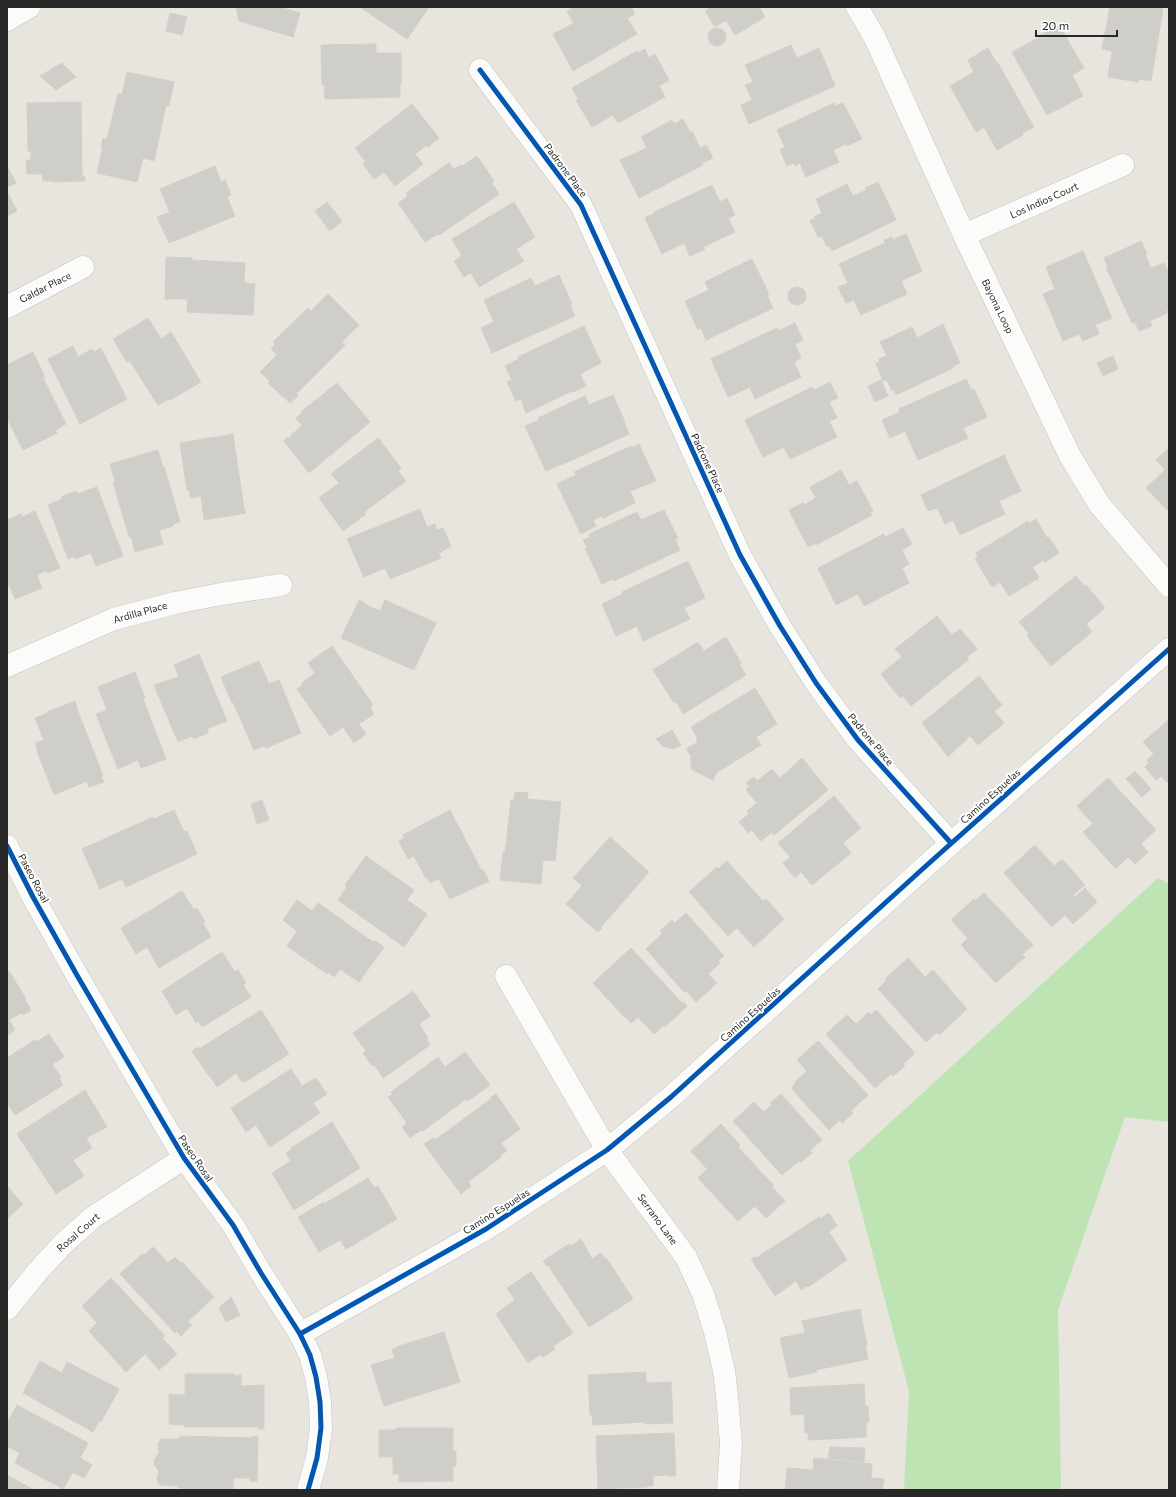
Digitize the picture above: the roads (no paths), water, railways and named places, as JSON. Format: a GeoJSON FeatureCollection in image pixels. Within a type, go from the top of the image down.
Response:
{"type":"FeatureCollection","features":[{"type":"Feature","properties":{"kind":"street"},"geometry":{"type":"LineString","coordinates":[[7,20],[29,7]]}},
{"type":"Feature","properties":{"kind":"street","name":"Bayona Loop"},"geometry":{"type":"LineString","coordinates":[[857,7],[875,38],[964,235],[1070,456],[1099,504],[1169,586]]}},
{"type":"Feature","properties":{"kind":"street","name":"Padrone Place"},"geometry":{"type":"LineString","coordinates":[[480,70],[581,206],[740,555],[780,626],[816,683],[858,740],[951,843]]}},
{"type":"Feature","properties":{"kind":"street","name":"Los Indios Court"},"geometry":{"type":"LineString","coordinates":[[964,235],[1124,165]]}},
{"type":"Feature","properties":{"kind":"street","name":"Galdar Place"},"geometry":{"type":"LineString","coordinates":[[7,307],[83,267]]}},
{"type":"Feature","properties":{"kind":"street","name":"Ardilla Place"},"geometry":{"type":"LineString","coordinates":[[7,666],[114,619],[175,602],[281,585]]}},
{"type":"Feature","properties":{"kind":"street","name":"Camino Espuelas"},"geometry":{"type":"LineString","coordinates":[[300,1334],[486,1229],[607,1150],[671,1097],[951,843],[1169,649]]}},
{"type":"Feature","properties":{"kind":"street","name":"Paseo Rosal"},"geometry":{"type":"LineString","coordinates":[[7,846],[33,897],[78,977],[184,1158],[233,1225],[261,1273],[300,1334],[312,1362],[320,1402],[321,1428],[318,1458],[308,1490]]}},
{"type":"Feature","properties":{"kind":"street","name":"Serrano Lane"},"geometry":{"type":"LineString","coordinates":[[506,976],[607,1150],[686,1257],[703,1294],[715,1332],[728,1396],[731,1444],[728,1490]]}},
{"type":"Feature","properties":{"kind":"street","name":"Rosal Court"},"geometry":{"type":"LineString","coordinates":[[7,1310],[38,1271],[64,1243],[92,1218],[184,1158]]}}]}
